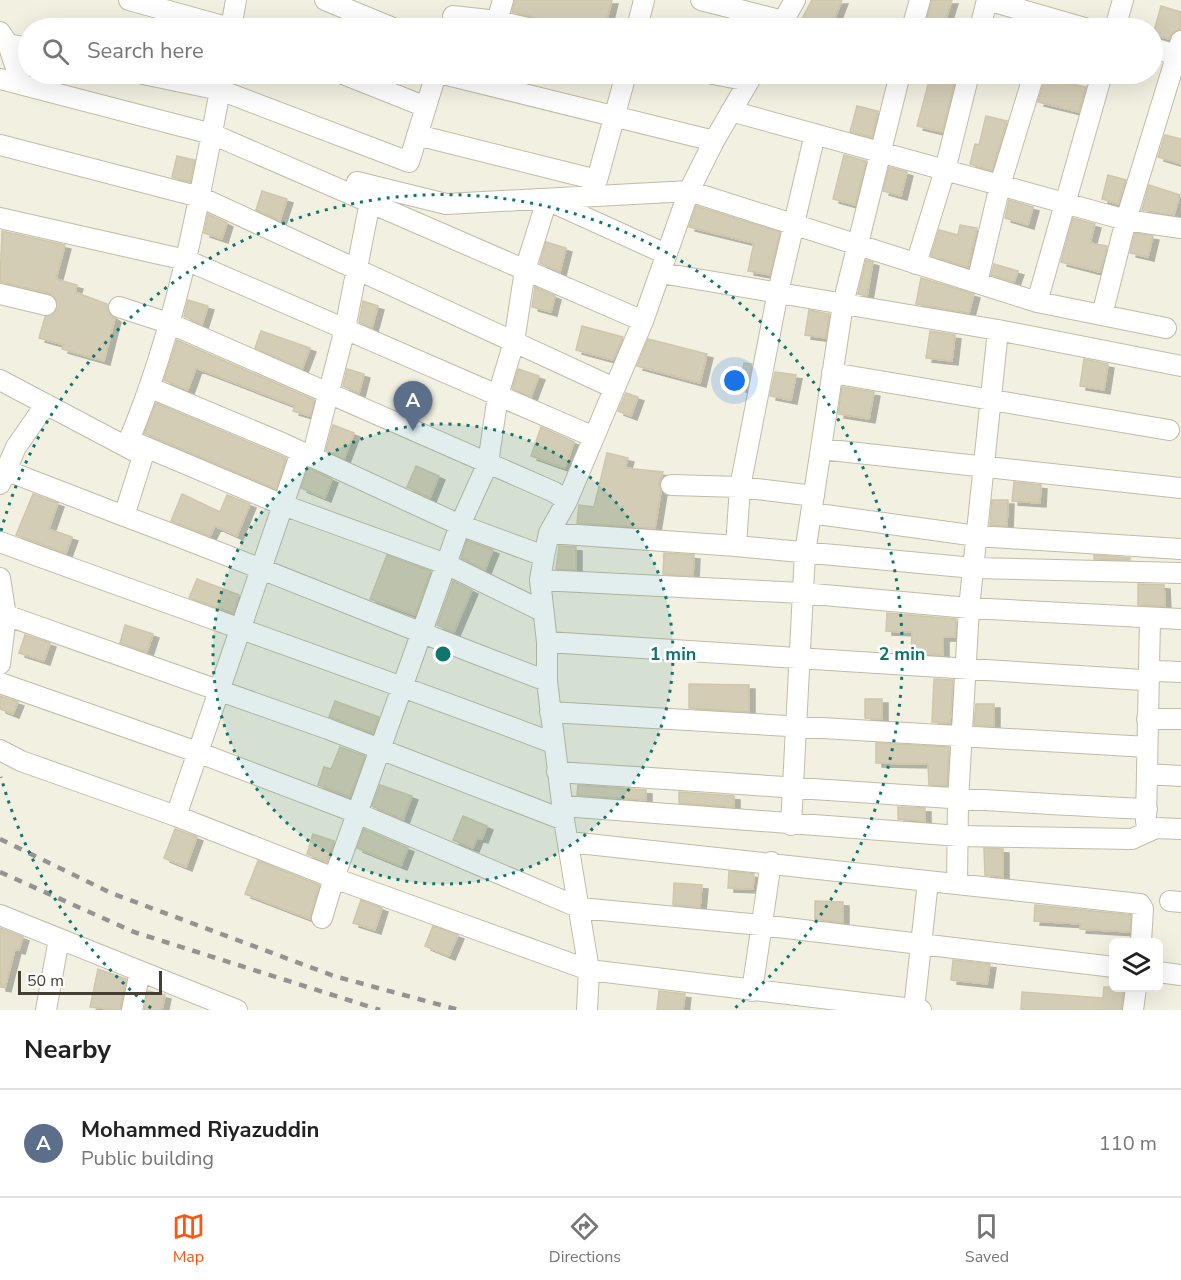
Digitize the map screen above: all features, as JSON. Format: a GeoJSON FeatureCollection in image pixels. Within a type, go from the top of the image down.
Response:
{"type":"FeatureCollection","features":[{"type":"Feature","properties":{"kind":"street"},"geometry":{"type":"LineString","coordinates":[[129,0],[195,18]]}},
{"type":"Feature","properties":{"kind":"street"},"geometry":{"type":"LineString","coordinates":[[233,18],[236,0]]}},
{"type":"Feature","properties":{"kind":"street"},"geometry":{"type":"LineString","coordinates":[[325,0],[369,18]]}},
{"type":"Feature","properties":{"kind":"street"},"geometry":{"type":"LineString","coordinates":[[498,18],[503,0]]}},
{"type":"Feature","properties":{"kind":"street"},"geometry":{"type":"LineString","coordinates":[[640,18],[644,0]]}},
{"type":"Feature","properties":{"kind":"street"},"geometry":{"type":"LineString","coordinates":[[701,0],[759,18]]}},
{"type":"Feature","properties":{"kind":"street"},"geometry":{"type":"LineString","coordinates":[[785,18],[795,0]]}},
{"type":"Feature","properties":{"kind":"street"},"geometry":{"type":"LineString","coordinates":[[915,18],[920,0]]}},
{"type":"Feature","properties":{"kind":"street"},"geometry":{"type":"LineString","coordinates":[[982,18],[987,0],[1052,16]]}},
{"type":"Feature","properties":{"kind":"street"},"geometry":{"type":"LineString","coordinates":[[1118,18],[1123,0]]}},
{"type":"Feature","properties":{"kind":"street"},"geometry":{"type":"LineString","coordinates":[[451,15],[474,18]]}},
{"type":"Feature","properties":{"kind":"street"},"geometry":{"type":"LineString","coordinates":[[4,38],[18,44]]}},
{"type":"Feature","properties":{"kind":"street"},"geometry":{"type":"LineString","coordinates":[[4,38],[18,75]]}},
{"type":"Feature","properties":{"kind":"street"},"geometry":{"type":"LineString","coordinates":[[1102,315],[1126,220],[1179,48],[1163,48]]}},
{"type":"Feature","properties":{"kind":"street"},"geometry":{"type":"LineString","coordinates":[[0,79],[18,82]]}},
{"type":"Feature","properties":{"kind":"street"},"geometry":{"type":"LineString","coordinates":[[25,84],[212,134],[643,321]]}},
{"type":"Feature","properties":{"kind":"street"},"geometry":{"type":"LineString","coordinates":[[129,440],[151,388],[171,324],[201,197],[221,84]]}},
{"type":"Feature","properties":{"kind":"street"},"geometry":{"type":"LineString","coordinates":[[226,84],[409,162],[433,84]]}},
{"type":"Feature","properties":{"kind":"street"},"geometry":{"type":"LineString","coordinates":[[368,84],[426,107]]}},
{"type":"Feature","properties":{"kind":"street"},"geometry":{"type":"LineString","coordinates":[[484,84],[714,141]]}},
{"type":"Feature","properties":{"kind":"street"},"geometry":{"type":"LineString","coordinates":[[417,135],[597,180],[623,84]]}},
{"type":"Feature","properties":{"kind":"street"},"geometry":{"type":"LineString","coordinates":[[587,1010],[589,970],[557,772],[547,681],[547,642],[540,580],[544,556],[549,533],[567,501],[643,321],[689,191],[714,141],[747,84]]}},
{"type":"Feature","properties":{"kind":"street"},"geometry":{"type":"LineString","coordinates":[[791,825],[805,553],[843,304],[855,244],[897,84]]}},
{"type":"Feature","properties":{"kind":"street"},"geometry":{"type":"LineString","coordinates":[[916,264],[945,170],[966,84]]}},
{"type":"Feature","properties":{"kind":"street"},"geometry":{"type":"LineString","coordinates":[[977,284],[1000,185],[1031,84]]}},
{"type":"Feature","properties":{"kind":"street"},"geometry":{"type":"LineString","coordinates":[[1037,302],[1099,84]]}},
{"type":"Feature","properties":{"kind":"street"},"geometry":{"type":"LineString","coordinates":[[732,111],[1126,220],[1181,228]]}},
{"type":"Feature","properties":{"kind":"street"},"geometry":{"type":"LineString","coordinates":[[736,546],[740,487],[778,292],[815,134]]}},
{"type":"Feature","properties":{"kind":"street"},"geometry":{"type":"LineString","coordinates":[[0,145],[201,197],[614,388]]}},
{"type":"Feature","properties":{"kind":"street"},"geometry":{"type":"LineString","coordinates":[[357,182],[446,204],[689,191],[1037,302],[1166,328]]}},
{"type":"Feature","properties":{"kind":"street"},"geometry":{"type":"LineString","coordinates":[[547,200],[666,254]]}},
{"type":"Feature","properties":{"kind":"street"},"geometry":{"type":"LineString","coordinates":[[322,918],[334,878],[460,525],[488,463],[498,395],[514,342],[525,270],[547,200]]}},
{"type":"Feature","properties":{"kind":"street"},"geometry":{"type":"LineString","coordinates":[[176,816],[283,505],[307,454],[330,393],[370,202]]}},
{"type":"Feature","properties":{"kind":"street"},"geometry":{"type":"LineString","coordinates":[[0,218],[186,260],[594,437]]}},
{"type":"Feature","properties":{"kind":"street"},"geometry":{"type":"LineString","coordinates":[[661,273],[998,330],[1181,366]]}},
{"type":"Feature","properties":{"kind":"street"},"geometry":{"type":"LineString","coordinates":[[0,294],[46,304]]}},
{"type":"Feature","properties":{"kind":"street"},"geometry":{"type":"LineString","coordinates":[[119,307],[171,324],[554,492],[567,501]]}},
{"type":"Feature","properties":{"kind":"street"},"geometry":{"type":"LineString","coordinates":[[957,884],[958,801],[969,608],[998,330]]}},
{"type":"Feature","properties":{"kind":"street"},"geometry":{"type":"LineString","coordinates":[[832,373],[1169,430]]}},
{"type":"Feature","properties":{"kind":"street"},"geometry":{"type":"LineString","coordinates":[[0,380],[143,456]]}},
{"type":"Feature","properties":{"kind":"street"},"geometry":{"type":"LineString","coordinates":[[151,388],[307,454],[460,525],[544,556]]}},
{"type":"Feature","properties":{"kind":"street"},"geometry":{"type":"LineString","coordinates":[[45,404],[16,447],[2,474],[261,567],[422,634],[547,681]]}},
{"type":"Feature","properties":{"kind":"street"},"geometry":{"type":"LineString","coordinates":[[129,440],[143,456]]}},
{"type":"Feature","properties":{"kind":"street"},"geometry":{"type":"LineString","coordinates":[[129,440],[283,505],[446,564],[542,611]]}},
{"type":"Feature","properties":{"kind":"street"},"geometry":{"type":"LineString","coordinates":[[821,449],[1181,488]]}},
{"type":"Feature","properties":{"kind":"street"},"geometry":{"type":"LineString","coordinates":[[124,516],[143,456]]}},
{"type":"Feature","properties":{"kind":"street"},"geometry":{"type":"LineString","coordinates":[[671,485],[740,487],[812,505],[978,536],[1181,549]]}},
{"type":"Feature","properties":{"kind":"street"},"geometry":{"type":"LineString","coordinates":[[549,533],[736,546],[974,568],[1181,573]]}},
{"type":"Feature","properties":{"kind":"street"},"geometry":{"type":"LineString","coordinates":[[0,543],[240,630],[403,685],[553,743]]}},
{"type":"Feature","properties":{"kind":"street"},"geometry":{"type":"LineString","coordinates":[[0,578],[3,614],[0,664]]}},
{"type":"Feature","properties":{"kind":"street"},"geometry":{"type":"LineString","coordinates":[[540,580],[802,593],[969,608],[1181,619]]}},
{"type":"Feature","properties":{"kind":"street"},"geometry":{"type":"LineString","coordinates":[[3,614],[219,689],[379,750],[564,813],[959,836],[1132,838],[1156,828],[1181,829]]}},
{"type":"Feature","properties":{"kind":"street"},"geometry":{"type":"LineString","coordinates":[[1146,832],[1150,618]]}},
{"type":"Feature","properties":{"kind":"street"},"geometry":{"type":"LineString","coordinates":[[547,642],[799,660],[1143,680],[1157,671],[1181,672]]}},
{"type":"Feature","properties":{"kind":"street"},"geometry":{"type":"LineString","coordinates":[[0,683],[197,752],[357,813],[580,908],[761,925],[1109,966]]}},
{"type":"Feature","properties":{"kind":"street"},"geometry":{"type":"LineString","coordinates":[[550,712],[961,738],[1147,747]]}},
{"type":"Feature","properties":{"kind":"street"},"geometry":{"type":"LineString","coordinates":[[1147,719],[1181,719]]}},
{"type":"Feature","properties":{"kind":"street"},"geometry":{"type":"LineString","coordinates":[[0,750],[21,761],[176,816],[334,878],[589,970],[918,1010],[919,945],[928,881]]}},
{"type":"Feature","properties":{"kind":"street"},"geometry":{"type":"LineString","coordinates":[[557,772],[793,787],[958,801],[1147,809]]}},
{"type":"Feature","properties":{"kind":"street"},"geometry":{"type":"LineString","coordinates":[[1147,774],[1181,776]]}},
{"type":"Feature","properties":{"kind":"street"},"geometry":{"type":"LineString","coordinates":[[569,842],[771,862],[1140,904],[1143,909],[1141,938]]}},
{"type":"Feature","properties":{"kind":"street"},"geometry":{"type":"LineString","coordinates":[[752,991],[771,862]]}},
{"type":"Feature","properties":{"kind":"street"},"geometry":{"type":"LineString","coordinates":[[0,915],[140,971],[209,1004],[237,1010]]}},
{"type":"Feature","properties":{"kind":"street"},"geometry":{"type":"LineString","coordinates":[[46,1010],[59,939]]}},
{"type":"Feature","properties":{"kind":"street"},"geometry":{"type":"LineString","coordinates":[[132,1010],[140,971]]}},
{"type":"Feature","properties":{"kind":"street"},"geometry":{"type":"LineString","coordinates":[[1163,973],[1181,975]]}},
{"type":"Feature","properties":{"kind":"street"},"geometry":{"type":"LineString","coordinates":[[1133,1010],[1135,992]]}},
{"type":"Feature","properties":{"kind":"building"},"geometry":{"type":"Polygon","coordinates":[[[515,0],[612,0],[608,18],[536,18],[512,12],[515,0]]]}},
{"type":"Feature","properties":{"kind":"building"},"geometry":{"type":"Polygon","coordinates":[[[812,0],[842,0],[835,18],[802,18],[812,0]]]}},
{"type":"Feature","properties":{"kind":"building"},"geometry":{"type":"Polygon","coordinates":[[[932,0],[952,0],[946,18],[927,18],[932,0]]]}},
{"type":"Feature","properties":{"kind":"building"},"geometry":{"type":"Polygon","coordinates":[[[1161,6],[1181,12],[1180,29],[1173,32],[1169,39],[1163,38],[1163,18],[1158,18],[1161,6]]]}},
{"type":"Feature","properties":{"kind":"building"},"geometry":{"type":"Polygon","coordinates":[[[928,84],[954,84],[942,132],[917,126],[928,84]]]}},
{"type":"Feature","properties":{"kind":"building"},"geometry":{"type":"Polygon","coordinates":[[[1043,84],[1072,84],[1086,87],[1079,112],[1038,102],[1043,84]]]}},
{"type":"Feature","properties":{"kind":"building"},"geometry":{"type":"Polygon","coordinates":[[[857,106],[878,111],[872,137],[850,132],[857,106]]]}},
{"type":"Feature","properties":{"kind":"building"},"geometry":{"type":"Polygon","coordinates":[[[986,116],[1007,121],[992,171],[970,164],[975,144],[979,145],[986,116]]]}},
{"type":"Feature","properties":{"kind":"building"},"geometry":{"type":"Polygon","coordinates":[[[1165,135],[1181,139],[1181,164],[1158,157],[1165,135]]]}},
{"type":"Feature","properties":{"kind":"building"},"geometry":{"type":"Polygon","coordinates":[[[844,155],[866,161],[855,205],[833,199],[844,155]]]}},
{"type":"Feature","properties":{"kind":"building"},"geometry":{"type":"Polygon","coordinates":[[[177,156],[195,160],[190,182],[172,177],[177,156]]]}},
{"type":"Feature","properties":{"kind":"building"},"geometry":{"type":"Polygon","coordinates":[[[889,167],[907,172],[901,196],[883,191],[889,167]]]}},
{"type":"Feature","properties":{"kind":"building"},"geometry":{"type":"Polygon","coordinates":[[[1108,175],[1126,180],[1118,204],[1102,199],[1108,175]]]}},
{"type":"Feature","properties":{"kind":"building"},"geometry":{"type":"Polygon","coordinates":[[[1149,185],[1180,195],[1174,215],[1142,210],[1149,185]]]}},
{"type":"Feature","properties":{"kind":"building"},"geometry":{"type":"Polygon","coordinates":[[[262,191],[287,199],[280,221],[256,210],[262,191]]]}},
{"type":"Feature","properties":{"kind":"building"},"geometry":{"type":"Polygon","coordinates":[[[1009,200],[1033,207],[1028,225],[1005,218],[1009,200]]]}},
{"type":"Feature","properties":{"kind":"building"},"geometry":{"type":"Polygon","coordinates":[[[696,206],[780,232],[770,275],[748,271],[754,243],[689,227],[696,206]]]}},
{"type":"Feature","properties":{"kind":"building"},"geometry":{"type":"Polygon","coordinates":[[[208,214],[227,223],[222,239],[204,233],[208,214]]]}},
{"type":"Feature","properties":{"kind":"building"},"geometry":{"type":"Polygon","coordinates":[[[1073,218],[1095,224],[1090,243],[1107,246],[1100,272],[1061,262],[1073,218]]]}},
{"type":"Feature","properties":{"kind":"building"},"geometry":{"type":"Polygon","coordinates":[[[960,225],[977,228],[968,267],[931,256],[939,230],[958,235],[960,225]]]}},
{"type":"Feature","properties":{"kind":"building"},"geometry":{"type":"Polygon","coordinates":[[[2,231],[65,245],[56,279],[77,285],[75,292],[107,304],[110,315],[115,318],[104,361],[62,349],[64,345],[39,338],[45,317],[55,313],[57,301],[49,293],[0,282],[2,231]]]}},
{"type":"Feature","properties":{"kind":"building"},"geometry":{"type":"Polygon","coordinates":[[[1135,233],[1153,236],[1148,257],[1130,253],[1135,233]]]}},
{"type":"Feature","properties":{"kind":"building"},"geometry":{"type":"Polygon","coordinates":[[[546,242],[566,248],[560,272],[540,263],[546,242]]]}},
{"type":"Feature","properties":{"kind":"building"},"geometry":{"type":"Polygon","coordinates":[[[866,260],[873,262],[867,296],[858,294],[866,260]]]}},
{"type":"Feature","properties":{"kind":"building"},"geometry":{"type":"Polygon","coordinates":[[[994,264],[1018,271],[1014,282],[991,275],[994,264]]]}},
{"type":"Feature","properties":{"kind":"building"},"geometry":{"type":"Polygon","coordinates":[[[921,278],[974,294],[969,313],[916,304],[921,278]]]}},
{"type":"Feature","properties":{"kind":"building"},"geometry":{"type":"Polygon","coordinates":[[[535,287],[555,296],[551,312],[532,307],[535,287]]]}},
{"type":"Feature","properties":{"kind":"building"},"geometry":{"type":"Polygon","coordinates":[[[188,300],[208,306],[202,325],[184,316],[188,300]]]}},
{"type":"Feature","properties":{"kind":"building"},"geometry":{"type":"Polygon","coordinates":[[[363,301],[378,306],[372,328],[359,322],[363,301]]]}},
{"type":"Feature","properties":{"kind":"building"},"geometry":{"type":"Polygon","coordinates":[[[809,310],[829,314],[826,338],[805,335],[809,310]]]}},
{"type":"Feature","properties":{"kind":"building"},"geometry":{"type":"Polygon","coordinates":[[[582,326],[623,337],[613,360],[576,350],[582,326]]]}},
{"type":"Feature","properties":{"kind":"building"},"geometry":{"type":"Polygon","coordinates":[[[261,331],[310,348],[302,369],[255,348],[261,331]]]}},
{"type":"Feature","properties":{"kind":"building"},"geometry":{"type":"Polygon","coordinates":[[[930,331],[955,335],[952,361],[926,358],[930,331]]]}},
{"type":"Feature","properties":{"kind":"building"},"geometry":{"type":"Polygon","coordinates":[[[648,339],[707,354],[700,383],[637,366],[648,339]]]}},
{"type":"Feature","properties":{"kind":"building"},"geometry":{"type":"Polygon","coordinates":[[[177,340],[314,400],[310,416],[293,411],[295,406],[196,368],[188,390],[164,380],[177,340]]]}},
{"type":"Feature","properties":{"kind":"building"},"geometry":{"type":"Polygon","coordinates":[[[1084,359],[1108,364],[1104,390],[1080,386],[1084,359]]]}},
{"type":"Feature","properties":{"kind":"building"},"geometry":{"type":"Polygon","coordinates":[[[744,363],[752,364],[747,389],[740,388],[744,363]]]}},
{"type":"Feature","properties":{"kind":"building"},"geometry":{"type":"Polygon","coordinates":[[[347,369],[364,374],[359,393],[343,386],[347,369]]]}},
{"type":"Feature","properties":{"kind":"building"},"geometry":{"type":"Polygon","coordinates":[[[518,369],[539,376],[531,397],[512,389],[518,369]]]}},
{"type":"Feature","properties":{"kind":"building"},"geometry":{"type":"Polygon","coordinates":[[[775,372],[796,375],[791,400],[770,396],[775,372]]]}},
{"type":"Feature","properties":{"kind":"building"},"geometry":{"type":"Polygon","coordinates":[[[842,387],[874,392],[869,419],[838,414],[842,387]]]}},
{"type":"Feature","properties":{"kind":"building"},"geometry":{"type":"Polygon","coordinates":[[[626,393],[638,397],[631,416],[618,411],[626,393]]]}},
{"type":"Feature","properties":{"kind":"building"},"geometry":{"type":"Polygon","coordinates":[[[156,403],[286,458],[276,489],[144,433],[156,403]]]}},
{"type":"Feature","properties":{"kind":"building"},"geometry":{"type":"Polygon","coordinates":[[[333,425],[354,433],[344,459],[326,450],[333,425]]]}},
{"type":"Feature","properties":{"kind":"building"},"geometry":{"type":"Polygon","coordinates":[[[541,427],[574,442],[565,468],[531,456],[541,427]]]}},
{"type":"Feature","properties":{"kind":"building"},"geometry":{"type":"Polygon","coordinates":[[[607,453],[628,458],[625,468],[663,472],[659,484],[661,491],[655,528],[577,523],[579,505],[594,507],[607,453]]]}},
{"type":"Feature","properties":{"kind":"building"},"geometry":{"type":"Polygon","coordinates":[[[416,466],[439,476],[430,498],[407,487],[416,466]]]}},
{"type":"Feature","properties":{"kind":"building"},"geometry":{"type":"Polygon","coordinates":[[[308,468],[332,479],[325,498],[301,488],[308,468]]]}},
{"type":"Feature","properties":{"kind":"building"},"geometry":{"type":"Polygon","coordinates":[[[1014,482],[1041,485],[1040,503],[1012,501],[1014,482]]]}},
{"type":"Feature","properties":{"kind":"building"},"geometry":{"type":"Polygon","coordinates":[[[33,494],[58,503],[49,529],[72,537],[66,553],[16,535],[33,494]]]}},
{"type":"Feature","properties":{"kind":"building"},"geometry":{"type":"Polygon","coordinates":[[[182,494],[220,512],[227,495],[250,504],[237,536],[215,526],[210,536],[171,521],[182,494]]]}},
{"type":"Feature","properties":{"kind":"building"},"geometry":{"type":"Polygon","coordinates":[[[992,500],[1008,500],[1007,526],[990,525],[992,500]]]}},
{"type":"Feature","properties":{"kind":"building"},"geometry":{"type":"Polygon","coordinates":[[[467,540],[493,550],[485,570],[461,558],[467,540]]]}},
{"type":"Feature","properties":{"kind":"building"},"geometry":{"type":"Polygon","coordinates":[[[559,546],[576,547],[576,570],[556,569],[559,546]]]}},
{"type":"Feature","properties":{"kind":"building"},"geometry":{"type":"Polygon","coordinates":[[[664,553],[694,555],[693,576],[663,574],[664,553]]]}},
{"type":"Feature","properties":{"kind":"building"},"geometry":{"type":"Polygon","coordinates":[[[387,555],[431,571],[415,615],[370,599],[387,555]]]}},
{"type":"Feature","properties":{"kind":"building"},"geometry":{"type":"Polygon","coordinates":[[[1094,555],[1130,558],[1130,560],[1094,559],[1094,555]]]}},
{"type":"Feature","properties":{"kind":"building"},"geometry":{"type":"Polygon","coordinates":[[[197,579],[239,595],[233,613],[189,598],[197,579]]]}},
{"type":"Feature","properties":{"kind":"building"},"geometry":{"type":"Polygon","coordinates":[[[453,581],[472,590],[454,632],[437,625],[453,581]]]}},
{"type":"Feature","properties":{"kind":"building"},"geometry":{"type":"Polygon","coordinates":[[[1138,584],[1164,585],[1165,606],[1138,605],[1138,584]]]}},
{"type":"Feature","properties":{"kind":"building"},"geometry":{"type":"Polygon","coordinates":[[[887,613],[956,619],[955,637],[943,637],[943,655],[911,653],[912,632],[886,631],[887,613]]]}},
{"type":"Feature","properties":{"kind":"building"},"geometry":{"type":"Polygon","coordinates":[[[125,625],[153,634],[147,652],[120,643],[125,625]]]}},
{"type":"Feature","properties":{"kind":"building"},"geometry":{"type":"Polygon","coordinates":[[[25,635],[50,643],[44,661],[19,653],[25,635]]]}},
{"type":"Feature","properties":{"kind":"building"},"geometry":{"type":"Polygon","coordinates":[[[934,679],[953,680],[950,723],[932,722],[934,679]]]}},
{"type":"Feature","properties":{"kind":"building"},"geometry":{"type":"Polygon","coordinates":[[[689,684],[749,685],[749,712],[689,708],[689,684]]]}},
{"type":"Feature","properties":{"kind":"building"},"geometry":{"type":"Polygon","coordinates":[[[0,696],[18,702],[13,714],[0,709],[0,696]]]}},
{"type":"Feature","properties":{"kind":"building"},"geometry":{"type":"Polygon","coordinates":[[[865,699],[882,699],[882,719],[865,718],[865,699]]]}},
{"type":"Feature","properties":{"kind":"building"},"geometry":{"type":"Polygon","coordinates":[[[335,701],[379,717],[373,733],[329,717],[335,701]]]}},
{"type":"Feature","properties":{"kind":"building"},"geometry":{"type":"Polygon","coordinates":[[[976,704],[994,704],[994,726],[974,725],[976,704]]]}},
{"type":"Feature","properties":{"kind":"building"},"geometry":{"type":"Polygon","coordinates":[[[876,743],[949,747],[947,786],[929,785],[928,764],[876,763],[876,743]]]}},
{"type":"Feature","properties":{"kind":"building"},"geometry":{"type":"Polygon","coordinates":[[[340,747],[365,756],[350,797],[318,785],[324,767],[331,769],[340,747]]]}},
{"type":"Feature","properties":{"kind":"building"},"geometry":{"type":"Polygon","coordinates":[[[380,785],[412,796],[403,820],[372,806],[380,785]]]}},
{"type":"Feature","properties":{"kind":"building"},"geometry":{"type":"Polygon","coordinates":[[[578,785],[646,790],[646,800],[577,795],[578,785]]]}},
{"type":"Feature","properties":{"kind":"building"},"geometry":{"type":"Polygon","coordinates":[[[679,792],[734,796],[734,807],[679,803],[679,792]]]}},
{"type":"Feature","properties":{"kind":"building"},"geometry":{"type":"Polygon","coordinates":[[[898,807],[925,808],[925,821],[898,819],[898,807]]]}},
{"type":"Feature","properties":{"kind":"building"},"geometry":{"type":"Polygon","coordinates":[[[463,816],[487,826],[482,839],[477,838],[473,848],[453,840],[463,816]]]}},
{"type":"Feature","properties":{"kind":"building"},"geometry":{"type":"Polygon","coordinates":[[[175,829],[197,837],[186,867],[164,858],[175,829]]]}},
{"type":"Feature","properties":{"kind":"building"},"geometry":{"type":"Polygon","coordinates":[[[364,829],[408,848],[401,866],[357,848],[364,829]]]}},
{"type":"Feature","properties":{"kind":"building"},"geometry":{"type":"Polygon","coordinates":[[[313,834],[334,841],[327,862],[307,854],[313,834]]]}},
{"type":"Feature","properties":{"kind":"building"},"geometry":{"type":"Polygon","coordinates":[[[984,848],[1003,849],[1003,877],[985,875],[984,848]]]}},
{"type":"Feature","properties":{"kind":"building"},"geometry":{"type":"Polygon","coordinates":[[[258,861],[319,885],[310,919],[245,894],[258,861]]]}},
{"type":"Feature","properties":{"kind":"building"},"geometry":{"type":"Polygon","coordinates":[[[729,871],[754,874],[753,889],[728,888],[729,871]]]}},
{"type":"Feature","properties":{"kind":"building"},"geometry":{"type":"Polygon","coordinates":[[[674,883],[702,885],[700,907],[673,905],[674,883]]]}},
{"type":"Feature","properties":{"kind":"building"},"geometry":{"type":"Polygon","coordinates":[[[361,900],[382,908],[375,930],[353,923],[361,900]]]}},
{"type":"Feature","properties":{"kind":"building"},"geometry":{"type":"Polygon","coordinates":[[[815,901],[843,902],[843,923],[815,919],[815,901]]]}},
{"type":"Feature","properties":{"kind":"building"},"geometry":{"type":"Polygon","coordinates":[[[1035,905],[1131,915],[1130,932],[1080,929],[1081,924],[1034,921],[1035,905]]]}},
{"type":"Feature","properties":{"kind":"building"},"geometry":{"type":"Polygon","coordinates":[[[433,926],[458,935],[449,956],[425,946],[433,926]]]}},
{"type":"Feature","properties":{"kind":"building"},"geometry":{"type":"Polygon","coordinates":[[[0,928],[23,937],[19,950],[15,949],[5,988],[0,987],[0,928]]]}},
{"type":"Feature","properties":{"kind":"building"},"geometry":{"type":"Polygon","coordinates":[[[953,960],[990,964],[987,984],[951,980],[953,960]]]}},
{"type":"Feature","properties":{"kind":"building"},"geometry":{"type":"Polygon","coordinates":[[[98,969],[126,979],[120,1010],[90,1007],[98,969]]]}},
{"type":"Feature","properties":{"kind":"building"},"geometry":{"type":"Polygon","coordinates":[[[1104,987],[1109,987],[1109,992],[1123,992],[1121,1010],[1021,1010],[1022,992],[1103,998],[1104,987]]]}},
{"type":"Feature","properties":{"kind":"building"},"geometry":{"type":"Polygon","coordinates":[[[148,991],[165,995],[162,1010],[144,1010],[148,991]]]}},
{"type":"Feature","properties":{"kind":"building"},"geometry":{"type":"Polygon","coordinates":[[[659,991],[685,994],[683,1010],[657,1010],[659,991]]]}},
{"type":"Feature","properties":{"kind":"railway"},"geometry":{"type":"LineString","coordinates":[[0,839],[111,893],[334,976],[459,1010]]}},
{"type":"Feature","properties":{"kind":"railway"},"geometry":{"type":"LineString","coordinates":[[0,872],[134,932],[380,1010]]}},
{"type":"Feature","properties":{"kind":"place","name":"Mohammed Riyazuddin"},"geometry":{"type":"Point","coordinates":[413,431]}}]}
